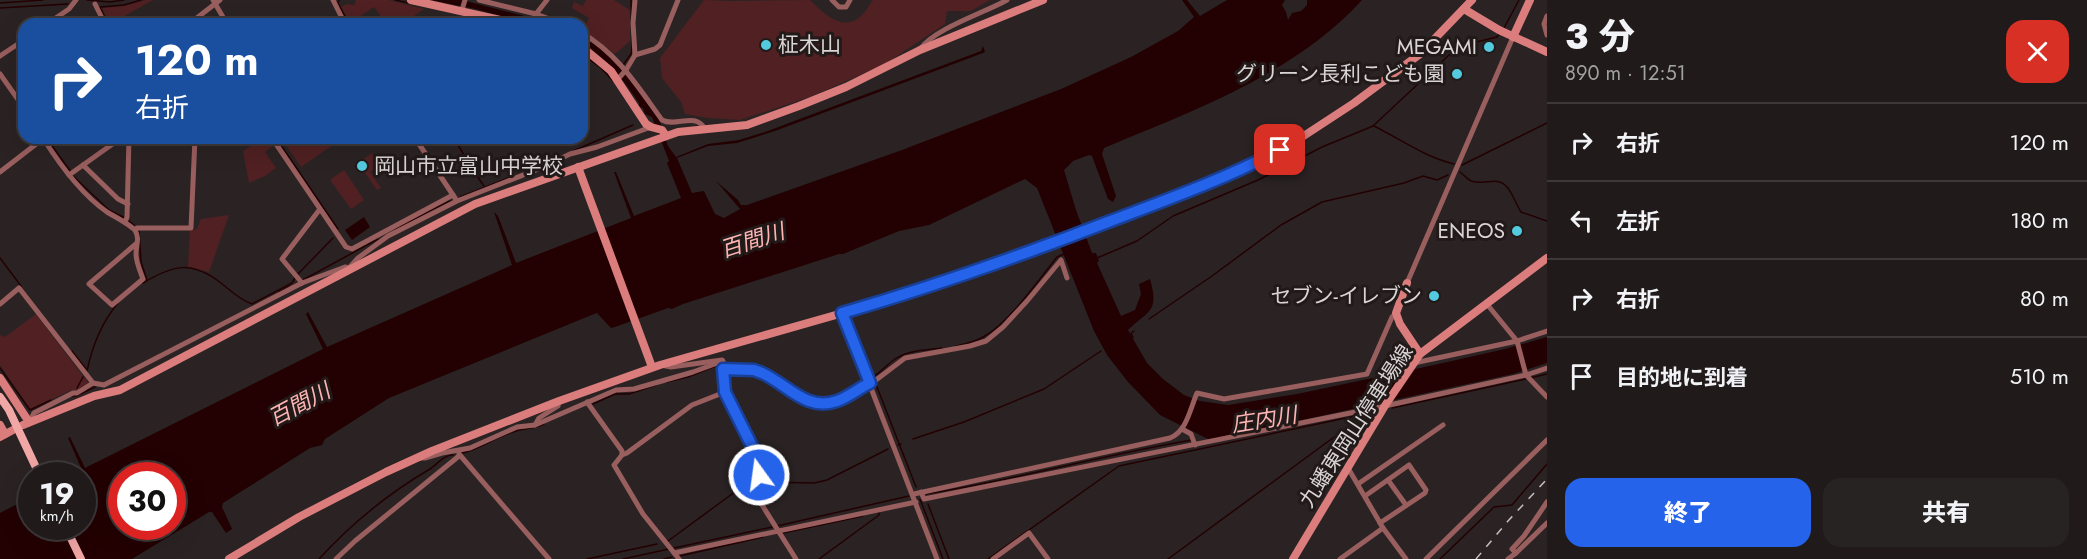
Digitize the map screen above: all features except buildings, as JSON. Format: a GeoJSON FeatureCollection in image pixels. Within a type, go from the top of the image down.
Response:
{"type":"FeatureCollection","features":[{"type":"Feature","properties":{"kind":"main road"},"geometry":{"type":"LineString","coordinates":[[0,397],[33,462]]}},
{"type":"Feature","properties":{"kind":"main road"},"geometry":{"type":"LineString","coordinates":[[72,540],[81,559]]}},
{"type":"Feature","properties":{"kind":"street"},"geometry":{"type":"LineString","coordinates":[[56,18],[69,9],[76,0]]}},
{"type":"Feature","properties":{"kind":"street"},"geometry":{"type":"LineString","coordinates":[[333,0],[342,18]]}},
{"type":"Feature","properties":{"kind":"street"},"geometry":{"type":"LineString","coordinates":[[411,0],[462,8],[497,18]]}},
{"type":"Feature","properties":{"kind":"street"},"geometry":{"type":"LineString","coordinates":[[462,8],[465,0]]}},
{"type":"Feature","properties":{"kind":"street"},"geometry":{"type":"LineString","coordinates":[[479,0],[547,18]]}},
{"type":"Feature","properties":{"kind":"street"},"geometry":{"type":"LineString","coordinates":[[535,18],[547,0]]}},
{"type":"Feature","properties":{"kind":"street"},"geometry":{"type":"LineString","coordinates":[[634,0],[634,55]]}},
{"type":"Feature","properties":{"kind":"street"},"geometry":{"type":"LineString","coordinates":[[618,79],[634,55],[655,49],[660,45],[678,0]]}},
{"type":"Feature","properties":{"kind":"street"},"geometry":{"type":"LineString","coordinates":[[832,0],[839,7],[846,7],[850,0]]}},
{"type":"Feature","properties":{"kind":"street"},"geometry":{"type":"LineString","coordinates":[[920,50],[926,42],[941,32],[1007,0]]}},
{"type":"Feature","properties":{"kind":"street"},"geometry":{"type":"LineString","coordinates":[[26,424],[94,396],[120,390],[475,204],[666,136],[688,130],[747,125],[846,87],[920,50],[1043,0]]}},
{"type":"Feature","properties":{"kind":"street"},"geometry":{"type":"LineString","coordinates":[[229,559],[327,502],[417,458],[559,401],[656,366],[942,283],[1084,232],[1213,182],[1296,141],[1354,104],[1410,63],[1472,0]]}},
{"type":"Feature","properties":{"kind":"street"},"geometry":{"type":"LineString","coordinates":[[914,494],[1176,435],[1182,428],[1197,393],[1224,399],[1367,374],[1392,317],[1396,313],[1530,0]]}},
{"type":"Feature","properties":{"kind":"street"},"geometry":{"type":"LineString","coordinates":[[196,18],[216,1],[224,18]]}},
{"type":"Feature","properties":{"kind":"street"},"geometry":{"type":"LineString","coordinates":[[95,4],[102,18]]}},
{"type":"Feature","properties":{"kind":"street"},"geometry":{"type":"LineString","coordinates":[[1464,9],[1513,38],[1547,52]]}},
{"type":"Feature","properties":{"kind":"street"},"geometry":{"type":"LineString","coordinates":[[1547,16],[1544,24],[1547,35]]}},
{"type":"Feature","properties":{"kind":"street"},"geometry":{"type":"LineString","coordinates":[[588,37],[607,50],[624,67],[662,120],[669,123],[683,120],[695,121],[702,124],[705,129]]}},
{"type":"Feature","properties":{"kind":"street"},"geometry":{"type":"LineString","coordinates":[[0,56],[18,44]]}},
{"type":"Feature","properties":{"kind":"street"},"geometry":{"type":"LineString","coordinates":[[588,52],[618,79],[646,124],[662,130],[666,136]]}},
{"type":"Feature","properties":{"kind":"street"},"geometry":{"type":"LineString","coordinates":[[0,74],[18,100]]}},
{"type":"Feature","properties":{"kind":"street"},"geometry":{"type":"LineString","coordinates":[[276,144],[346,247],[352,249],[457,201],[570,154],[597,147],[651,127]]}},
{"type":"Feature","properties":{"kind":"street"},"geometry":{"type":"LineString","coordinates":[[0,172],[35,144]]}},
{"type":"Feature","properties":{"kind":"street"},"geometry":{"type":"LineString","coordinates":[[47,144],[84,193],[107,212],[126,220],[138,236],[137,243],[135,255],[142,279],[112,305],[89,284],[137,243]]}},
{"type":"Feature","properties":{"kind":"street"},"geometry":{"type":"LineString","coordinates":[[69,175],[113,144]]}},
{"type":"Feature","properties":{"kind":"street"},"geometry":{"type":"LineString","coordinates":[[126,220],[129,144]]}},
{"type":"Feature","properties":{"kind":"street"},"geometry":{"type":"LineString","coordinates":[[135,230],[137,228],[191,228],[195,144]]}},
{"type":"Feature","properties":{"kind":"street"},"geometry":{"type":"LineString","coordinates":[[419,144],[457,201]]}},
{"type":"Feature","properties":{"kind":"street"},"geometry":{"type":"LineString","coordinates":[[83,165],[118,199],[128,204]]}},
{"type":"Feature","properties":{"kind":"street"},"geometry":{"type":"LineString","coordinates":[[578,167],[647,356],[656,366],[664,367],[713,360],[723,361]]}},
{"type":"Feature","properties":{"kind":"street"},"geometry":{"type":"LineString","coordinates":[[349,268],[387,234],[453,195]]}},
{"type":"Feature","properties":{"kind":"street"},"geometry":{"type":"LineString","coordinates":[[302,283],[284,262],[284,254],[320,209]]}},
{"type":"Feature","properties":{"kind":"street","name":"九蟠東岡山停車場線"},"geometry":{"type":"LineString","coordinates":[[1293,559],[1386,405],[1420,354],[1547,258]]}},
{"type":"Feature","properties":{"kind":"street"},"geometry":{"type":"LineString","coordinates":[[723,369],[754,370],[777,381],[799,398],[816,403],[836,402],[873,382],[905,358],[986,341],[1013,317],[1061,260],[1067,278]]}},
{"type":"Feature","properties":{"kind":"street"},"geometry":{"type":"LineString","coordinates":[[0,304],[19,288],[93,383],[104,385],[302,283],[345,267],[349,268]]}},
{"type":"Feature","properties":{"kind":"street"},"geometry":{"type":"LineString","coordinates":[[1486,303],[1517,342],[1527,376],[1547,397]]}},
{"type":"Feature","properties":{"kind":"street"},"geometry":{"type":"LineString","coordinates":[[842,313],[873,382],[938,559]]}},
{"type":"Feature","properties":{"kind":"street"},"geometry":{"type":"LineString","coordinates":[[1396,313],[1400,324],[1420,354]]}},
{"type":"Feature","properties":{"kind":"street"},"geometry":{"type":"LineString","coordinates":[[1411,366],[1517,342],[1547,331]]}},
{"type":"Feature","properties":{"kind":"street"},"geometry":{"type":"LineString","coordinates":[[723,361],[725,392],[760,465],[754,491],[796,559]]}},
{"type":"Feature","properties":{"kind":"street"},"geometry":{"type":"LineString","coordinates":[[417,458],[458,453],[517,427],[535,424],[588,404],[616,390],[634,389],[723,361]]}},
{"type":"Feature","properties":{"kind":"street"},"geometry":{"type":"LineString","coordinates":[[921,492],[924,499],[1194,442],[1527,376],[1547,368]]}},
{"type":"Feature","properties":{"kind":"street"},"geometry":{"type":"LineString","coordinates":[[0,378],[26,424]]}},
{"type":"Feature","properties":{"kind":"street"},"geometry":{"type":"LineString","coordinates":[[26,424],[34,413],[93,383]]}},
{"type":"Feature","properties":{"kind":"street"},"geometry":{"type":"LineString","coordinates":[[725,392],[692,405],[622,455],[614,465],[643,514],[674,554],[777,530],[916,502]]}},
{"type":"Feature","properties":{"kind":"street"},"geometry":{"type":"LineString","coordinates":[[535,424],[538,418],[558,406],[559,401]]}},
{"type":"Feature","properties":{"kind":"street"},"geometry":{"type":"LineString","coordinates":[[588,404],[622,451],[622,455]]}},
{"type":"Feature","properties":{"kind":"street"},"geometry":{"type":"LineString","coordinates":[[0,425],[2,436],[13,430]]}},
{"type":"Feature","properties":{"kind":"street"},"geometry":{"type":"LineString","coordinates":[[1358,484],[1443,425]]}},
{"type":"Feature","properties":{"kind":"street"},"geometry":{"type":"LineString","coordinates":[[1182,428],[1194,442]]}},
{"type":"Feature","properties":{"kind":"street"},"geometry":{"type":"LineString","coordinates":[[1426,559],[1547,440]]}},
{"type":"Feature","properties":{"kind":"street"},"geometry":{"type":"LineString","coordinates":[[336,559],[458,453]]}},
{"type":"Feature","properties":{"kind":"street"},"geometry":{"type":"LineString","coordinates":[[458,453],[549,559]]}},
{"type":"Feature","properties":{"kind":"street"},"geometry":{"type":"LineString","coordinates":[[1340,559],[1426,490],[1409,465],[1365,496]]}},
{"type":"Feature","properties":{"kind":"street"},"geometry":{"type":"LineString","coordinates":[[1348,468],[1382,526],[1406,559]]}},
{"type":"Feature","properties":{"kind":"street"},"geometry":{"type":"LineString","coordinates":[[1388,480],[1406,505]]}},
{"type":"Feature","properties":{"kind":"street"},"geometry":{"type":"LineString","coordinates":[[1516,553],[1512,549],[1524,537],[1547,502]]}},
{"type":"Feature","properties":{"kind":"street"},"geometry":{"type":"LineString","coordinates":[[1508,559],[1547,522]]}},
{"type":"Feature","properties":{"kind":"street"},"geometry":{"type":"LineString","coordinates":[[993,559],[1029,533],[1048,559]]}},
{"type":"Feature","properties":{"kind":"shaded area"},"geometry":{"type":"Polygon","coordinates":[[[153,0],[121,18],[107,18],[102,8],[153,0]]]}},
{"type":"Feature","properties":{"kind":"shaded area"},"geometry":{"type":"Polygon","coordinates":[[[356,0],[388,0],[424,9],[411,18],[382,18],[374,7],[358,18],[347,18],[341,7],[347,4],[354,5],[356,0]]]}},
{"type":"Feature","properties":{"kind":"shaded area"},"geometry":{"type":"Polygon","coordinates":[[[586,0],[614,0],[630,10],[630,41],[615,54],[588,34],[589,18],[572,8],[574,2],[583,6],[586,0]]]}},
{"type":"Feature","properties":{"kind":"shaded area"},"geometry":{"type":"Polygon","coordinates":[[[704,0],[810,0],[827,15],[840,22],[847,22],[854,21],[861,16],[873,0],[990,0],[971,11],[947,11],[945,24],[885,64],[810,97],[740,120],[685,114],[681,102],[662,78],[660,58],[704,0]]]}},
{"type":"Feature","properties":{"kind":"shaded area"},"geometry":{"type":"Polygon","coordinates":[[[254,144],[273,144],[265,152],[276,168],[249,183],[243,151],[254,144]]]}},
{"type":"Feature","properties":{"kind":"shaded area"},"geometry":{"type":"Polygon","coordinates":[[[285,144],[334,144],[301,167],[285,144]]]}},
{"type":"Feature","properties":{"kind":"shaded area"},"geometry":{"type":"Polygon","coordinates":[[[372,153],[380,165],[370,172],[381,188],[377,190],[358,163],[372,153]]]}},
{"type":"Feature","properties":{"kind":"shaded area"},"geometry":{"type":"Polygon","coordinates":[[[344,170],[364,200],[351,209],[330,180],[344,170]]]}},
{"type":"Feature","properties":{"kind":"shaded area"},"geometry":{"type":"Polygon","coordinates":[[[229,215],[209,272],[188,267],[190,230],[197,229],[201,219],[229,215]]]}},
{"type":"Feature","properties":{"kind":"shaded area"},"geometry":{"type":"Polygon","coordinates":[[[36,314],[89,384],[30,409],[0,365],[0,335],[5,337],[36,314]]]}},
{"type":"Feature","properties":{"kind":"water"},"geometry":{"type":"Polygon","coordinates":[[[430,0],[462,0],[532,18],[508,18],[430,0]]]}},
{"type":"Feature","properties":{"kind":"water"},"geometry":{"type":"Polygon","coordinates":[[[1182,0],[1187,0],[1200,16],[1227,0],[1285,0],[1282,5],[1288,20],[1292,13],[1301,11],[1307,5],[1307,0],[1362,0],[1306,49],[1242,88],[1104,148],[1102,154],[1116,196],[1113,202],[1108,199],[1092,156],[1073,161],[1064,170],[1092,253],[1096,253],[1099,261],[1097,263],[1121,316],[1135,310],[1141,294],[1139,284],[1150,279],[1153,299],[1150,310],[1128,330],[1147,363],[1184,395],[1200,401],[1228,405],[1297,394],[1505,349],[1547,337],[1547,363],[1513,374],[1210,440],[1160,415],[1128,382],[1107,355],[1094,331],[1037,188],[1025,179],[929,225],[899,231],[843,254],[672,309],[668,308],[615,327],[611,328],[597,313],[594,314],[389,398],[325,439],[322,445],[310,448],[223,503],[222,507],[232,529],[226,533],[212,512],[186,526],[186,462],[108,462],[108,540],[163,540],[132,559],[0,559],[0,513],[18,504],[18,540],[96,540],[96,462],[323,349],[306,314],[308,312],[327,347],[512,265],[494,212],[498,216],[516,263],[631,218],[614,172],[616,172],[634,216],[681,198],[652,117],[645,114],[621,77],[588,47],[588,40],[603,50],[623,69],[659,119],[668,146],[676,157],[708,144],[739,140],[765,132],[981,51],[983,46],[985,52],[983,53],[775,131],[737,143],[708,146],[677,158],[692,193],[704,191],[715,214],[724,218],[740,209],[716,181],[741,205],[747,205],[902,150],[1061,89],[1131,57],[1178,31],[1194,17],[1182,0]]]}},
{"type":"Feature","properties":{"kind":"water"},"geometry":{"type":"Polygon","coordinates":[[[364,217],[370,227],[352,240],[345,230],[364,217]]]}},
{"type":"Feature","properties":{"kind":"water"},"geometry":{"type":"Polygon","coordinates":[[[70,437],[82,462],[78,462],[68,438],[70,437]]]}},
{"type":"Feature","properties":{"kind":"waterway"},"geometry":{"type":"LineString","coordinates":[[0,3],[43,0]]}},
{"type":"Feature","properties":{"kind":"waterway"},"geometry":{"type":"LineString","coordinates":[[87,0],[110,2],[124,0]]}},
{"type":"Feature","properties":{"kind":"waterway"},"geometry":{"type":"LineString","coordinates":[[105,18],[100,7],[124,5],[141,0]]}},
{"type":"Feature","properties":{"kind":"waterway"},"geometry":{"type":"LineString","coordinates":[[339,0],[338,3],[346,18]]}},
{"type":"Feature","properties":{"kind":"waterway"},"geometry":{"type":"LineString","coordinates":[[395,0],[409,3]]}},
{"type":"Feature","properties":{"kind":"waterway"},"geometry":{"type":"LineString","coordinates":[[623,65],[631,54],[632,48],[631,0]]}},
{"type":"Feature","properties":{"kind":"waterway"},"geometry":{"type":"LineString","coordinates":[[1504,28],[1519,0]]}},
{"type":"Feature","properties":{"kind":"waterway"},"geometry":{"type":"LineString","coordinates":[[0,8],[68,4]]}},
{"type":"Feature","properties":{"kind":"waterway"},"geometry":{"type":"LineString","coordinates":[[1097,258],[1137,241],[1173,216],[1258,180],[1322,147],[1373,126],[1449,55],[1472,43],[1497,37],[1499,34]]}},
{"type":"Feature","properties":{"kind":"waterway"},"geometry":{"type":"LineString","coordinates":[[588,58],[613,81]]}},
{"type":"Feature","properties":{"kind":"waterway"},"geometry":{"type":"LineString","coordinates":[[1462,165],[1547,123]]}},
{"type":"Feature","properties":{"kind":"waterway"},"geometry":{"type":"LineString","coordinates":[[573,151],[633,125]]}},
{"type":"Feature","properties":{"kind":"waterway"},"geometry":{"type":"LineString","coordinates":[[1374,126],[1423,152],[1454,164]]}},
{"type":"Feature","properties":{"kind":"waterway"},"geometry":{"type":"LineString","coordinates":[[51,144],[70,171]]}},
{"type":"Feature","properties":{"kind":"waterway"},"geometry":{"type":"LineString","coordinates":[[280,144],[338,229]]}},
{"type":"Feature","properties":{"kind":"waterway"},"geometry":{"type":"LineString","coordinates":[[458,144],[484,186]]}},
{"type":"Feature","properties":{"kind":"waterway"},"geometry":{"type":"LineString","coordinates":[[1460,172],[1471,181],[1495,181],[1503,184],[1511,193],[1521,212],[1547,221]]}},
{"type":"Feature","properties":{"kind":"waterway"},"geometry":{"type":"LineString","coordinates":[[1149,319],[1281,225],[1322,202],[1404,183],[1423,176],[1437,180],[1448,175]]}},
{"type":"Feature","properties":{"kind":"waterway"},"geometry":{"type":"LineString","coordinates":[[73,176],[109,210],[125,218]]}},
{"type":"Feature","properties":{"kind":"waterway"},"geometry":{"type":"LineString","coordinates":[[460,197],[513,176]]}},
{"type":"Feature","properties":{"kind":"waterway"},"geometry":{"type":"LineString","coordinates":[[395,229],[450,201]]}},
{"type":"Feature","properties":{"kind":"waterway"},"geometry":{"type":"LineString","coordinates":[[129,221],[134,225]]}},
{"type":"Feature","properties":{"kind":"waterway"},"geometry":{"type":"LineString","coordinates":[[139,231],[141,262],[147,280]]}},
{"type":"Feature","properties":{"kind":"waterway"},"geometry":{"type":"LineString","coordinates":[[298,274],[333,238]]}},
{"type":"Feature","properties":{"kind":"waterway"},"geometry":{"type":"LineString","coordinates":[[303,280],[378,239]]}},
{"type":"Feature","properties":{"kind":"waterway"},"geometry":{"type":"LineString","coordinates":[[956,346],[970,343],[993,331],[1023,301],[1057,257],[1064,254]]}},
{"type":"Feature","properties":{"kind":"waterway"},"geometry":{"type":"LineString","coordinates":[[0,258],[21,286]]}},
{"type":"Feature","properties":{"kind":"waterway"},"geometry":{"type":"LineString","coordinates":[[143,283],[173,269],[191,268],[210,276],[252,304],[292,283],[295,278]]}},
{"type":"Feature","properties":{"kind":"waterway"},"geometry":{"type":"LineString","coordinates":[[279,292],[289,287]]}},
{"type":"Feature","properties":{"kind":"waterway"},"geometry":{"type":"LineString","coordinates":[[87,371],[98,335],[118,303]]}},
{"type":"Feature","properties":{"kind":"waterway"},"geometry":{"type":"LineString","coordinates":[[1131,339],[1133,337],[1131,333],[1134,331]]}},
{"type":"Feature","properties":{"kind":"waterway"},"geometry":{"type":"LineString","coordinates":[[871,378],[900,356],[942,348]]}},
{"type":"Feature","properties":{"kind":"waterway"},"geometry":{"type":"LineString","coordinates":[[72,351],[86,369]]}},
{"type":"Feature","properties":{"kind":"waterway"},"geometry":{"type":"LineString","coordinates":[[913,439],[964,422],[1044,389],[1101,351]]}},
{"type":"Feature","properties":{"kind":"waterway"},"geometry":{"type":"LineString","coordinates":[[727,365],[746,367]]}},
{"type":"Feature","properties":{"kind":"waterway"},"geometry":{"type":"LineString","coordinates":[[667,382],[716,366]]}},
{"type":"Feature","properties":{"kind":"waterway"},"geometry":{"type":"LineString","coordinates":[[0,368],[30,410],[51,400]]}},
{"type":"Feature","properties":{"kind":"waterway"},"geometry":{"type":"LineString","coordinates":[[760,369],[797,392]]}},
{"type":"Feature","properties":{"kind":"waterway"},"geometry":{"type":"LineString","coordinates":[[1530,378],[1547,374]]}},
{"type":"Feature","properties":{"kind":"waterway"},"geometry":{"type":"LineString","coordinates":[[77,388],[83,377]]}},
{"type":"Feature","properties":{"kind":"waterway"},"geometry":{"type":"LineString","coordinates":[[1392,408],[1526,379]]}},
{"type":"Feature","properties":{"kind":"waterway"},"geometry":{"type":"LineString","coordinates":[[803,395],[828,397],[864,381]]}},
{"type":"Feature","properties":{"kind":"waterway"},"geometry":{"type":"LineString","coordinates":[[875,382],[916,487]]}},
{"type":"Feature","properties":{"kind":"waterway"},"geometry":{"type":"LineString","coordinates":[[593,404],[615,394],[629,394],[656,385]]}},
{"type":"Feature","properties":{"kind":"waterway"},"geometry":{"type":"LineString","coordinates":[[71,396],[95,387]]}},
{"type":"Feature","properties":{"kind":"waterway","name":"庄内川"},"geometry":{"type":"LineString","coordinates":[[988,559],[1119,466],[1365,414]]}},
{"type":"Feature","properties":{"kind":"waterway"},"geometry":{"type":"LineString","coordinates":[[1168,559],[1361,416]]}},
{"type":"Feature","properties":{"kind":"waterway"},"geometry":{"type":"LineString","coordinates":[[463,453],[509,433],[544,424]]}},
{"type":"Feature","properties":{"kind":"waterway"},"geometry":{"type":"LineString","coordinates":[[926,494],[1192,440]]}},
{"type":"Feature","properties":{"kind":"waterway"},"geometry":{"type":"LineString","coordinates":[[765,482],[814,483],[827,480],[888,449]]}},
{"type":"Feature","properties":{"kind":"waterway"},"geometry":{"type":"LineString","coordinates":[[319,559],[357,521],[385,499],[443,458],[453,455]]}},
{"type":"Feature","properties":{"kind":"waterway"},"geometry":{"type":"LineString","coordinates":[[1440,559],[1494,507],[1512,505],[1547,464]]}},
{"type":"Feature","properties":{"kind":"waterway"},"geometry":{"type":"LineString","coordinates":[[668,541],[732,494],[753,484]]}},
{"type":"Feature","properties":{"kind":"waterway"},"geometry":{"type":"LineString","coordinates":[[777,526],[909,496]]}},
{"type":"Feature","properties":{"kind":"waterway"},"geometry":{"type":"LineString","coordinates":[[920,499],[943,559]]}},
{"type":"Feature","properties":{"kind":"waterway"},"geometry":{"type":"LineString","coordinates":[[928,504],[949,559]]}},
{"type":"Feature","properties":{"kind":"waterway"},"geometry":{"type":"LineString","coordinates":[[819,559],[879,513]]}},
{"type":"Feature","properties":{"kind":"waterway"},"geometry":{"type":"LineString","coordinates":[[783,533],[863,516]]}},
{"type":"Feature","properties":{"kind":"waterway"},"geometry":{"type":"LineString","coordinates":[[674,548],[772,527]]}},
{"type":"Feature","properties":{"kind":"waterway"},"geometry":{"type":"LineString","coordinates":[[680,556],[763,537]]}},
{"type":"Feature","properties":{"kind":"waterway"},"geometry":{"type":"LineString","coordinates":[[587,559],[657,544]]}},
{"type":"Feature","properties":{"kind":"waterway"},"geometry":{"type":"LineString","coordinates":[[623,559],[669,549]]}},
{"type":"Feature","properties":{"kind":"waterway"},"geometry":{"type":"LineString","coordinates":[[664,559],[672,557]]}},
{"type":"Feature","properties":{"kind":"railway"},"geometry":{"type":"LineString","coordinates":[[1476,559],[1547,479]]}},
{"type":"Feature","properties":{"kind":"place","name":"柾木山"},"geometry":{"type":"Point","coordinates":[766,45]}},
{"type":"Feature","properties":{"kind":"place","name":"MEGAMI"},"geometry":{"type":"Point","coordinates":[1489,47]}},
{"type":"Feature","properties":{"kind":"place","name":"グリーン長利こども園"},"geometry":{"type":"Point","coordinates":[1457,74]}},
{"type":"Feature","properties":{"kind":"place","name":"岡山市立富山中学校"},"geometry":{"type":"Point","coordinates":[362,166]}},
{"type":"Feature","properties":{"kind":"place","name":"ENEOS"},"geometry":{"type":"Point","coordinates":[1517,231]}},
{"type":"Feature","properties":{"kind":"place","name":"セブン-イレブン"},"geometry":{"type":"Point","coordinates":[1434,296]}},
{"type":"Feature","properties":{"kind":"route"},"geometry":{"type":"LineString","coordinates":[[759,475],[760,465],[757,456],[725,392],[723,369],[754,370],[769,376],[799,398],[816,403],[836,402],[870,383],[842,313],[921,290],[1045,246],[1213,182],[1280,150]]}},
{"type":"Feature","properties":{"kind":"water label","name":"百間川"},"geometry":{"type":"Point","coordinates":[752,240]}},
{"type":"Feature","properties":{"kind":"water label","name":"百間川"},"geometry":{"type":"Point","coordinates":[299,404]}}]}
